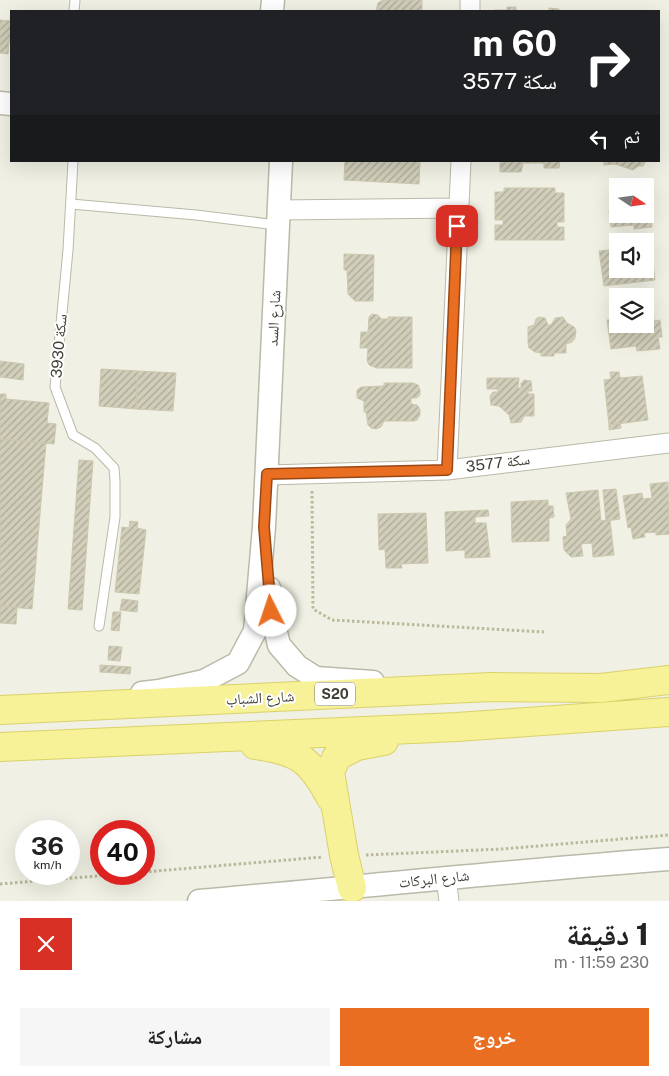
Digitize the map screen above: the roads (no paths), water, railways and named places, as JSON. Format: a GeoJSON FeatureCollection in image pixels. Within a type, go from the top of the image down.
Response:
{"type":"FeatureCollection","features":[{"type":"Feature","properties":{"kind":"main road","name":"شارع الشباب"},"geometry":{"type":"LineString","coordinates":[[1,710],[491,687],[601,688],[669,680]]}},
{"type":"Feature","properties":{"kind":"main road"},"geometry":{"type":"LineString","coordinates":[[0,747],[457,727],[669,712]]}},
{"type":"Feature","properties":{"kind":"main road"},"geometry":{"type":"LineString","coordinates":[[352,888],[344,856],[330,772],[338,756],[357,746],[457,727]]}},
{"type":"Feature","properties":{"kind":"main road"},"geometry":{"type":"LineString","coordinates":[[194,738],[274,748],[302,758],[319,775],[338,812]]}},
{"type":"Feature","properties":{"kind":"street","name":"شارع السد"},"geometry":{"type":"LineString","coordinates":[[264,527],[281,162]]}},
{"type":"Feature","properties":{"kind":"street"},"geometry":{"type":"LineString","coordinates":[[447,470],[460,162]]}},
{"type":"Feature","properties":{"kind":"street"},"geometry":{"type":"LineString","coordinates":[[278,217],[458,208]]}},
{"type":"Feature","properties":{"kind":"street","name":"سكة 3577"},"geometry":{"type":"LineString","coordinates":[[267,474],[447,470],[669,443]]}},
{"type":"Feature","properties":{"kind":"street"},"geometry":{"type":"LineString","coordinates":[[264,527],[271,611],[279,645],[297,666],[316,678],[491,687]]}},
{"type":"Feature","properties":{"kind":"street"},"geometry":{"type":"LineString","coordinates":[[1,710],[159,691],[204,681],[238,663],[255,631],[264,527]]}},
{"type":"Feature","properties":{"kind":"street","name":"شارع البركات"},"geometry":{"type":"LineString","coordinates":[[199,901],[311,896],[352,888],[520,870],[669,860]]}},
{"type":"Feature","properties":{"kind":"street"},"geometry":{"type":"LineString","coordinates":[[446,878],[449,901]]}},
{"type":"Feature","properties":{"kind":"lane","name":"سكة 3930"},"geometry":{"type":"LineString","coordinates":[[73,162],[68,250],[55,387],[73,435],[94,448],[114,468],[116,481],[115,517],[99,626]]}},
{"type":"Feature","properties":{"kind":"lane"},"geometry":{"type":"LineString","coordinates":[[70,204],[196,215],[278,217]]}}]}
